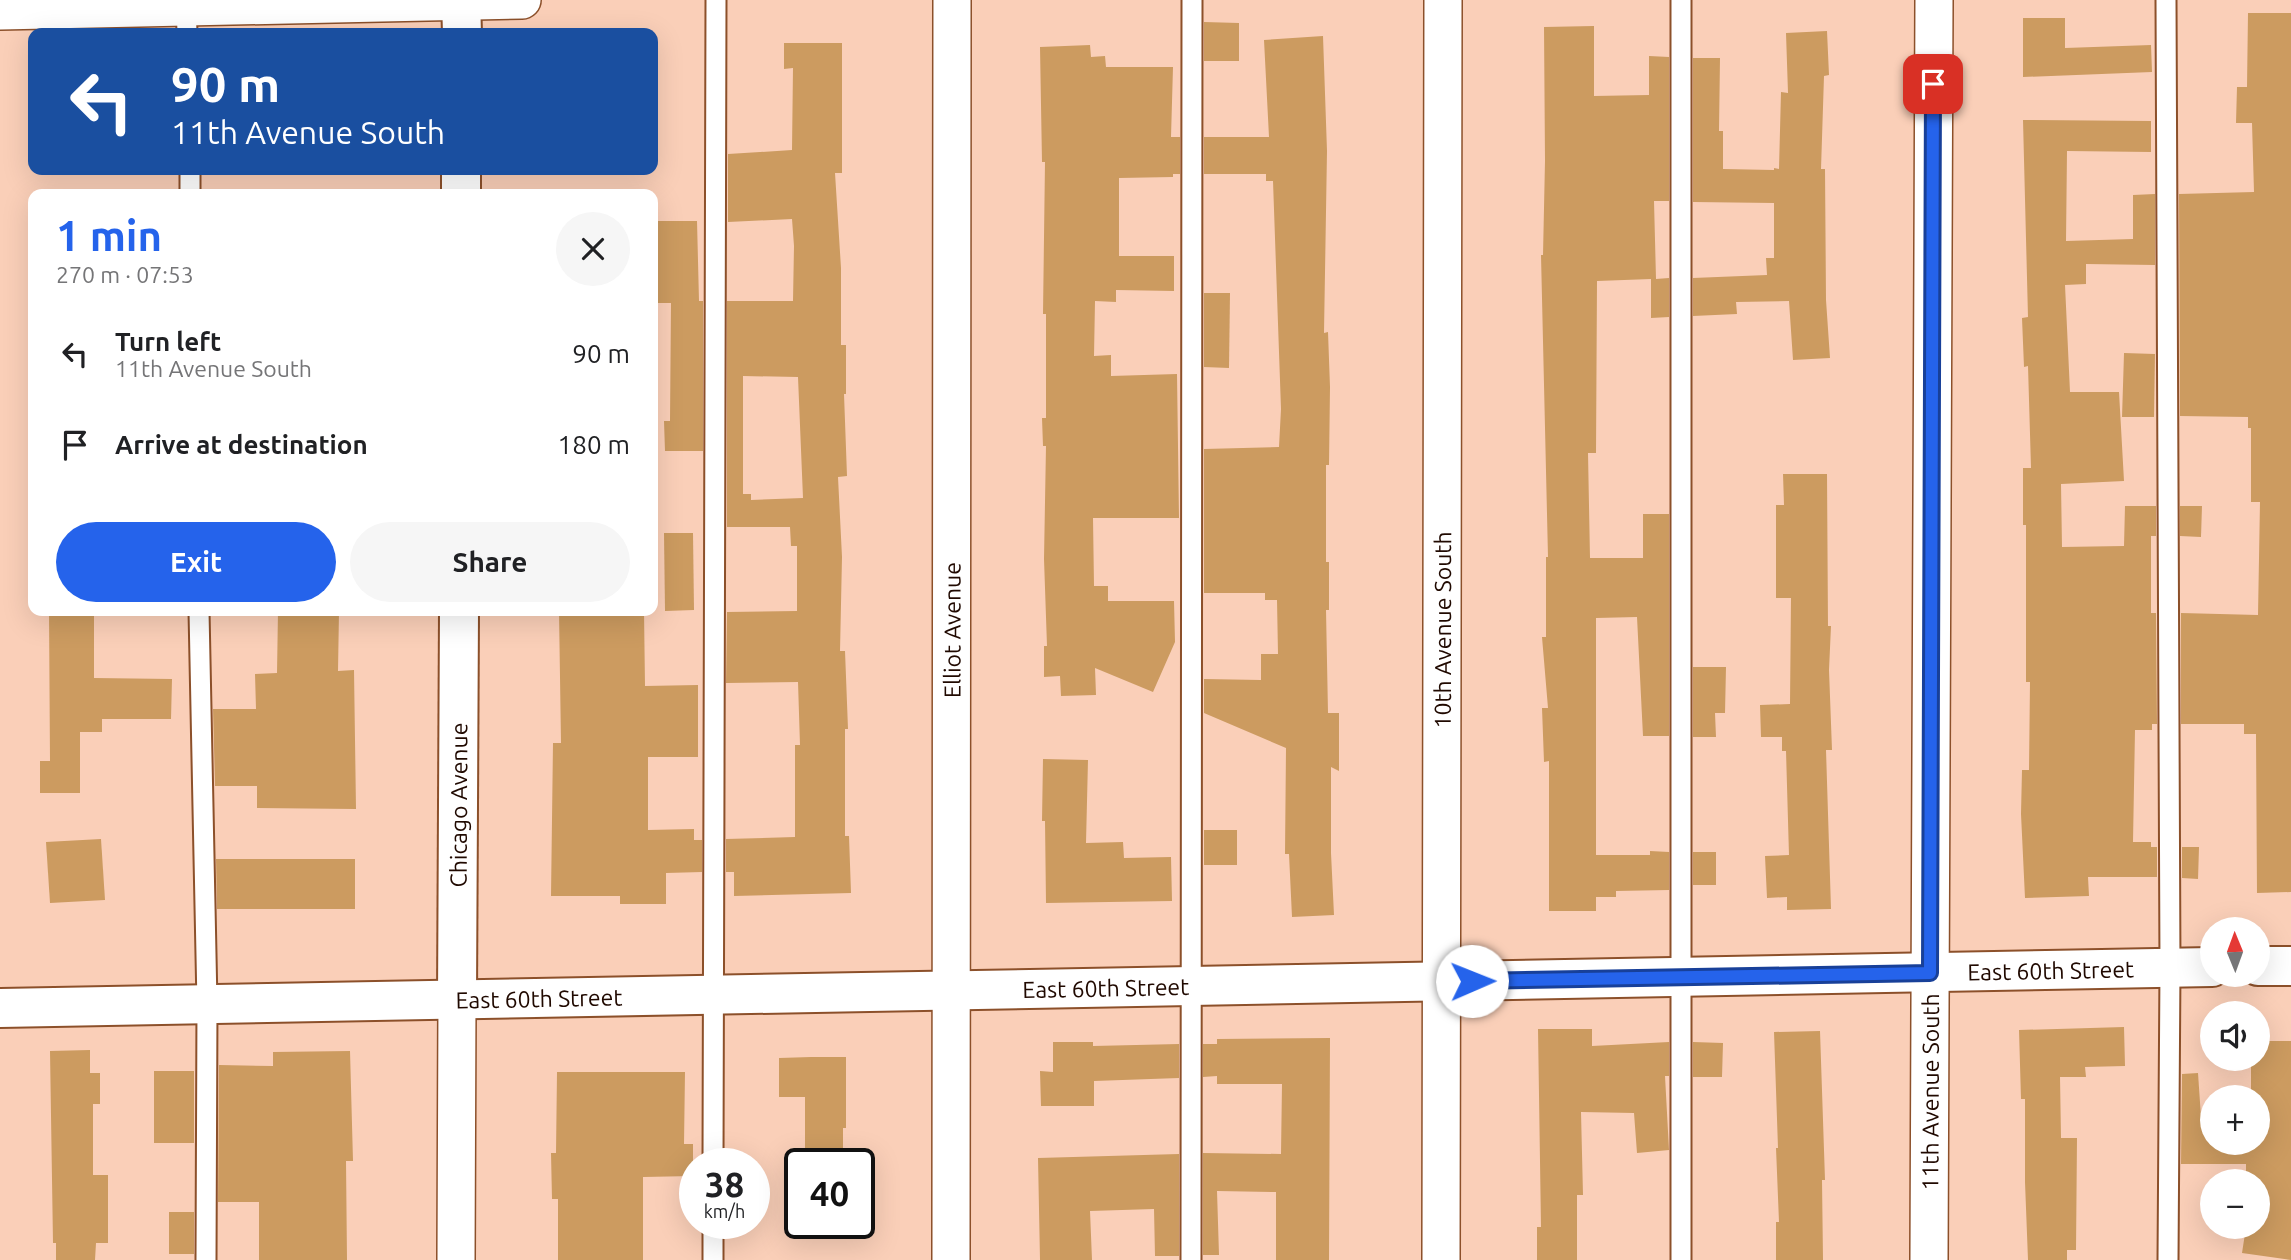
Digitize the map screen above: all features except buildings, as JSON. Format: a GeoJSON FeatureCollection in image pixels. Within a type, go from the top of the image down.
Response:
{"type":"FeatureCollection","features":[{"type":"Feature","properties":{"kind":"street"},"geometry":{"type":"LineString","coordinates":[[461,0],[462,28]]}},
{"type":"Feature","properties":{"kind":"street"},"geometry":{"type":"LineString","coordinates":[[0,11],[187,13],[461,0],[522,0]]}},
{"type":"Feature","properties":{"kind":"street","name":"Elliot Avenue"},"geometry":{"type":"LineString","coordinates":[[951,1260],[952,0]]}},
{"type":"Feature","properties":{"kind":"street","name":"10th Avenue South"},"geometry":{"type":"LineString","coordinates":[[1441,1260],[1443,0]]}},
{"type":"Feature","properties":{"kind":"street","name":"11th Avenue South"},"geometry":{"type":"LineString","coordinates":[[1929,1260],[1934,0]]}},
{"type":"Feature","properties":{"kind":"street","name":"Chicago Avenue"},"geometry":{"type":"LineString","coordinates":[[457,999],[459,616]]}},
{"type":"Feature","properties":{"kind":"street"},"geometry":{"type":"LineString","coordinates":[[2270,966],[2291,966]]}},
{"type":"Feature","properties":{"kind":"street","name":"East 60th Street"},"geometry":{"type":"LineString","coordinates":[[0,1009],[2200,967]]}},
{"type":"Feature","properties":{"kind":"street"},"geometry":{"type":"LineString","coordinates":[[456,1260],[457,999]]}},
{"type":"Feature","properties":{"kind":"lane"},"geometry":{"type":"LineString","coordinates":[[713,1148],[716,0]]}},
{"type":"Feature","properties":{"kind":"lane"},"geometry":{"type":"LineString","coordinates":[[1191,1260],[1192,0]]}},
{"type":"Feature","properties":{"kind":"lane"},"geometry":{"type":"LineString","coordinates":[[1681,0],[1681,1260]]}},
{"type":"Feature","properties":{"kind":"lane"},"geometry":{"type":"LineString","coordinates":[[2166,0],[2170,968],[2168,1260]]}},
{"type":"Feature","properties":{"kind":"lane"},"geometry":{"type":"LineString","coordinates":[[199,616],[207,1004],[206,1260]]}},
{"type":"Feature","properties":{"kind":"lane"},"geometry":{"type":"LineString","coordinates":[[713,1239],[713,1260]]}},
{"type":"Feature","properties":{"kind":"route"},"geometry":{"type":"LineString","coordinates":[[1472,981],[1930,973],[1933,84]]}}]}
